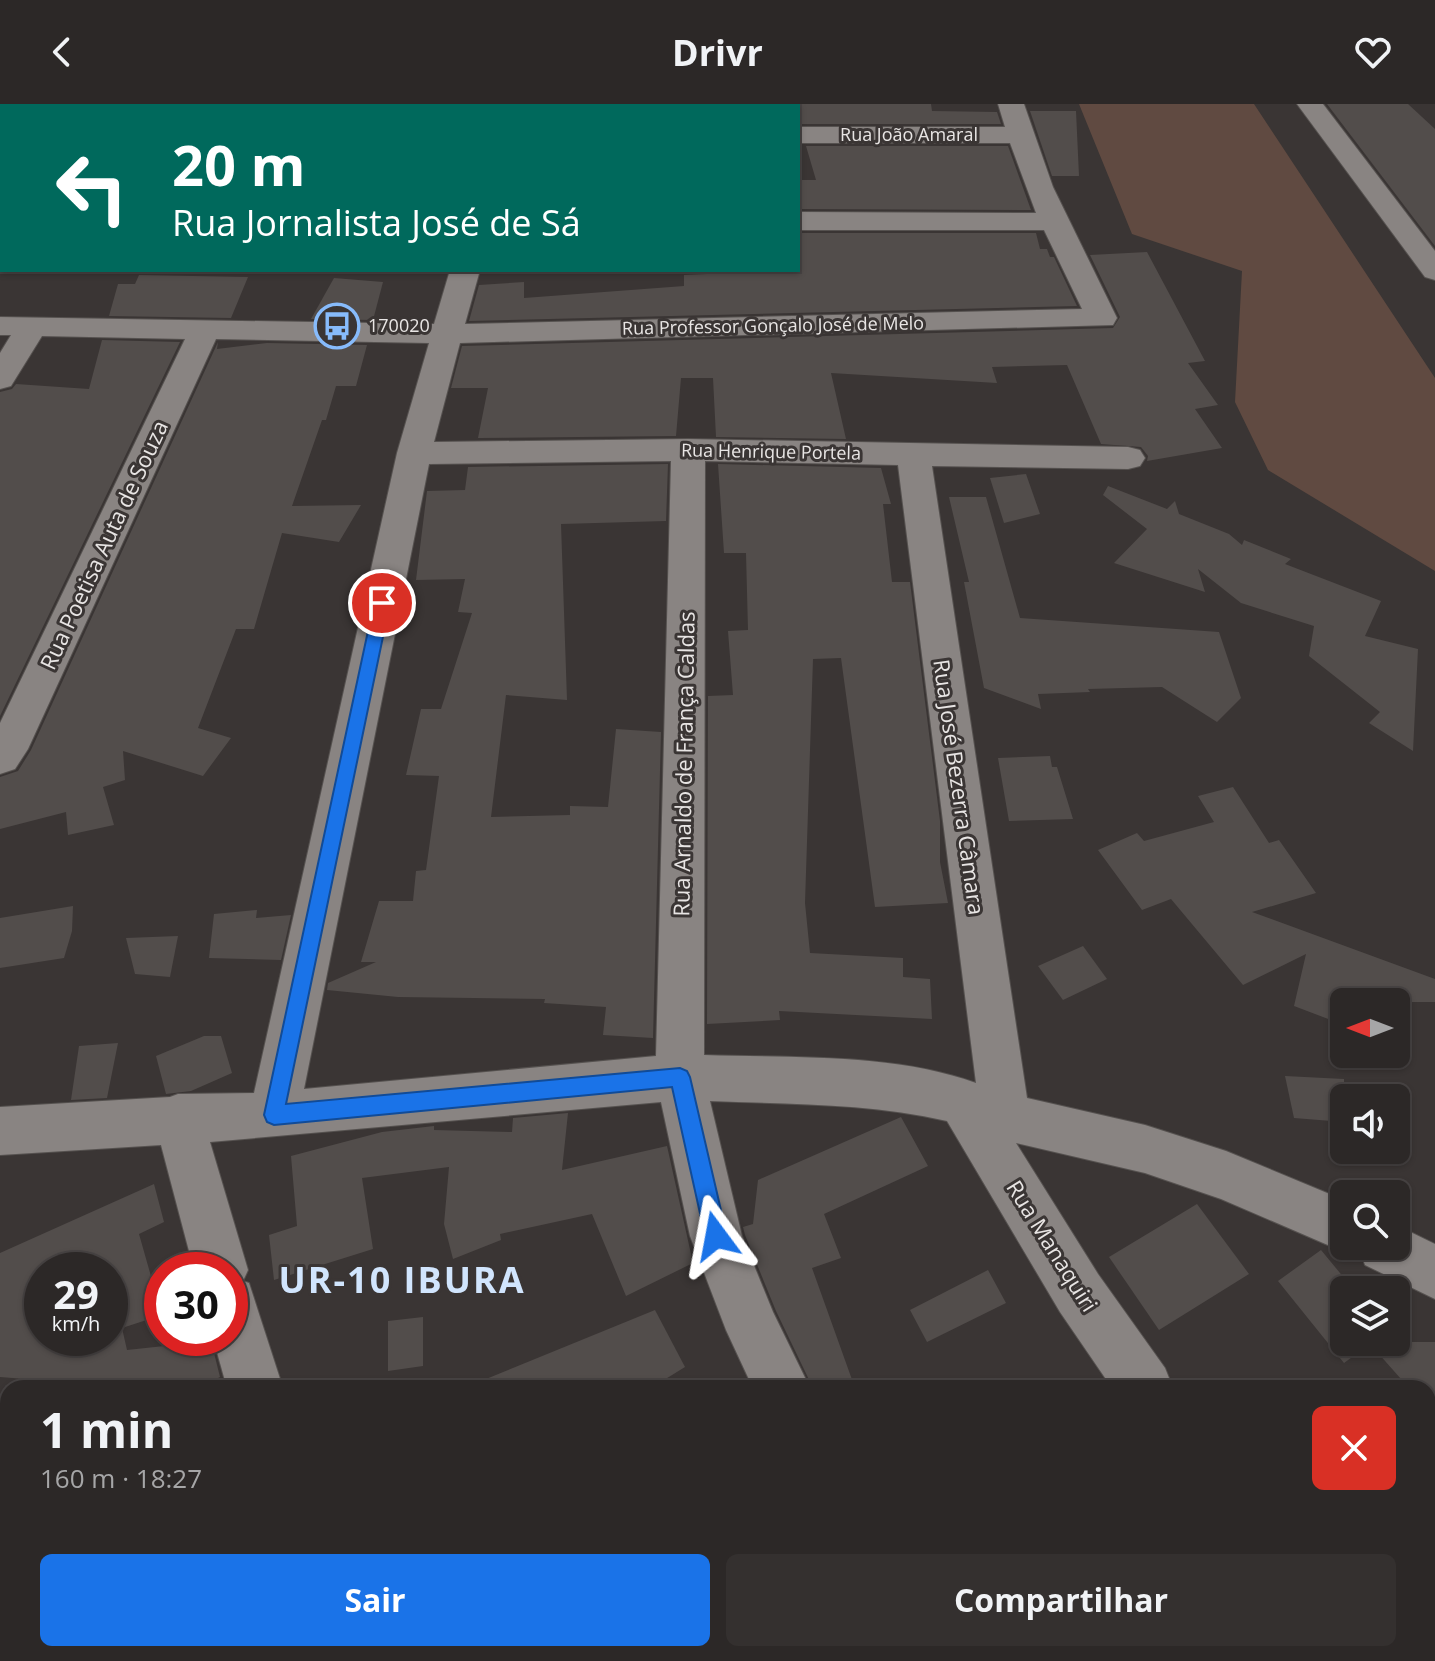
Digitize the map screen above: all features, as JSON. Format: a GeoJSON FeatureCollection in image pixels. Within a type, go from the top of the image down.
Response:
{"type":"FeatureCollection","features":[{"type":"Feature","properties":{"kind":"street"},"geometry":{"type":"LineString","coordinates":[[800,221],[1052,222],[1019,135],[1011,104]]}},
{"type":"Feature","properties":{"kind":"street"},"geometry":{"type":"LineString","coordinates":[[1310,104],[1435,271]]}},
{"type":"Feature","properties":{"kind":"street","name":"Rua João Amaral"},"geometry":{"type":"LineString","coordinates":[[800,135],[1019,135]]}},
{"type":"Feature","properties":{"kind":"street","name":"Rua Professor Gonçalo José de Melo"},"geometry":{"type":"LineString","coordinates":[[0,326],[445,334],[1102,318],[1052,222]]}},
{"type":"Feature","properties":{"kind":"street"},"geometry":{"type":"LineString","coordinates":[[274,1115],[414,453],[464,272]]}},
{"type":"Feature","properties":{"kind":"street"},"geometry":{"type":"LineString","coordinates":[[0,379],[32,326]]}},
{"type":"Feature","properties":{"kind":"street","name":"Rua Poetisa Auta de Souza"},"geometry":{"type":"LineString","coordinates":[[0,758],[8,749],[205,329]]}},
{"type":"Feature","properties":{"kind":"street","name":"Rua Henrique Portela"},"geometry":{"type":"LineString","coordinates":[[414,453],[688,450],[1128,458]]}},
{"type":"Feature","properties":{"kind":"street","name":"Rua Arnaldo de França Caldas"},"geometry":{"type":"LineString","coordinates":[[688,450],[680,1077],[716,1236],[753,1330],[778,1380]]}},
{"type":"Feature","properties":{"kind":"street","name":"Rua José Bezerra Câmara"},"geometry":{"type":"LineString","coordinates":[[914,456],[984,1109]]}},
{"type":"Feature","properties":{"kind":"street"},"geometry":{"type":"LineString","coordinates":[[0,1131],[178,1118],[274,1115],[680,1077],[828,1082],[918,1091],[1145,1149],[1226,1176],[1330,1220]]}},
{"type":"Feature","properties":{"kind":"street","name":"Rua Manaquiri"},"geometry":{"type":"LineString","coordinates":[[984,1109],[1079,1293],[1139,1380]]}},
{"type":"Feature","properties":{"kind":"street"},"geometry":{"type":"LineString","coordinates":[[178,1118],[216,1252]]}},
{"type":"Feature","properties":{"kind":"street"},"geometry":{"type":"LineString","coordinates":[[1410,1259],[1435,1272]]}},
{"type":"Feature","properties":{"kind":"street"},"geometry":{"type":"LineString","coordinates":[[246,1356],[253,1380]]}},
{"type":"Feature","properties":{"kind":"shaded area"},"geometry":{"type":"Polygon","coordinates":[[[1079,104],[1254,104],[1435,378],[1435,571],[1268,470],[1235,402],[1242,271],[1132,234],[1079,104]]]}},
{"type":"Feature","properties":{"kind":"building"},"geometry":{"type":"Polygon","coordinates":[[[800,104],[931,104],[932,111],[997,112],[1001,124],[800,124],[800,104]]]}},
{"type":"Feature","properties":{"kind":"building"},"geometry":{"type":"Polygon","coordinates":[[[1327,104],[1408,104],[1435,129],[1435,246],[1327,104]]]}},
{"type":"Feature","properties":{"kind":"building"},"geometry":{"type":"Polygon","coordinates":[[[1030,111],[1076,111],[1079,176],[1052,176],[1030,111]]]}},
{"type":"Feature","properties":{"kind":"building"},"geometry":{"type":"Polygon","coordinates":[[[806,146],[1008,146],[1031,210],[800,209],[800,180],[816,180],[806,146]]]}},
{"type":"Feature","properties":{"kind":"building"},"geometry":{"type":"Polygon","coordinates":[[[800,233],[1036,233],[1040,249],[1047,249],[1050,257],[1054,257],[1077,306],[469,321],[479,285],[524,282],[524,298],[684,286],[684,275],[800,272],[800,233]]]}},
{"type":"Feature","properties":{"kind":"building"},"geometry":{"type":"Polygon","coordinates":[[[1147,252],[1205,361],[1188,363],[1218,405],[1195,409],[1222,448],[1147,461],[1148,456],[1141,447],[1101,444],[1067,365],[992,367],[997,383],[831,373],[846,439],[716,437],[713,378],[681,378],[676,436],[478,438],[488,388],[451,388],[462,346],[1113,328],[1120,317],[1090,255],[1147,252]]]}},
{"type":"Feature","properties":{"kind":"building"},"geometry":{"type":"Polygon","coordinates":[[[139,275],[248,277],[231,318],[109,316],[118,284],[135,284],[139,275]]]}},
{"type":"Feature","properties":{"kind":"building"},"geometry":{"type":"Polygon","coordinates":[[[334,278],[383,282],[373,320],[311,319],[334,278]]]}},
{"type":"Feature","properties":{"kind":"building"},"geometry":{"type":"Polygon","coordinates":[[[102,340],[180,342],[0,716],[0,392],[12,389],[16,384],[89,389],[102,340]]]}},
{"type":"Feature","properties":{"kind":"building"},"geometry":{"type":"Polygon","coordinates":[[[218,342],[217,349],[267,343],[367,345],[356,386],[336,386],[292,506],[361,505],[339,542],[282,533],[254,629],[236,629],[198,728],[231,738],[203,776],[123,751],[125,780],[103,787],[114,825],[68,835],[66,812],[0,829],[0,777],[18,771],[31,750],[218,342]]]}},
{"type":"Feature","properties":{"kind":"building"},"geometry":{"type":"Polygon","coordinates":[[[668,464],[666,521],[561,524],[567,700],[506,695],[491,817],[570,815],[570,806],[608,807],[616,729],[661,732],[653,1038],[603,1035],[606,1007],[544,1003],[545,999],[398,997],[327,990],[328,983],[376,962],[361,962],[379,901],[413,901],[416,871],[426,870],[439,776],[406,775],[421,709],[441,709],[472,613],[458,612],[465,579],[416,580],[427,491],[465,490],[468,467],[668,464]]]}},
{"type":"Feature","properties":{"kind":"building"},"geometry":{"type":"Polygon","coordinates":[[[718,464],[881,468],[891,504],[883,504],[892,582],[910,582],[940,821],[940,862],[948,903],[875,907],[841,658],[813,659],[805,903],[810,953],[903,958],[903,977],[930,979],[932,1019],[779,1011],[780,1020],[707,1024],[708,696],[733,695],[728,631],[748,630],[746,553],[724,553],[718,464]]]}},
{"type":"Feature","properties":{"kind":"building"},"geometry":{"type":"Polygon","coordinates":[[[1026,474],[1040,514],[1004,523],[990,478],[1026,474]]]}},
{"type":"Feature","properties":{"kind":"building"},"geometry":{"type":"Polygon","coordinates":[[[1108,486],[1167,509],[1175,501],[1179,514],[1229,534],[1242,545],[1244,540],[1291,559],[1285,564],[1381,601],[1365,636],[1418,649],[1413,751],[1369,723],[1380,712],[1309,656],[1314,626],[1241,603],[1198,569],[1205,592],[1114,563],[1147,529],[1103,495],[1108,486]]]}},
{"type":"Feature","properties":{"kind":"building"},"geometry":{"type":"Polygon","coordinates":[[[949,497],[986,497],[1020,618],[1219,632],[1241,698],[1217,722],[1162,687],[1038,694],[1041,709],[984,688],[964,582],[969,582],[949,497]]]}},
{"type":"Feature","properties":{"kind":"building"},"geometry":{"type":"Polygon","coordinates":[[[1050,756],[1052,767],[1057,767],[1073,819],[1009,821],[998,758],[1050,756]]]}},
{"type":"Feature","properties":{"kind":"building"},"geometry":{"type":"Polygon","coordinates":[[[1233,787],[1269,843],[1279,840],[1316,893],[1252,912],[1435,979],[1435,1002],[1410,1002],[1410,988],[1330,988],[1330,1020],[1294,1006],[1306,954],[1243,985],[1171,899],[1142,910],[1098,850],[1137,833],[1144,841],[1214,822],[1198,796],[1233,787]]]}},
{"type":"Feature","properties":{"kind":"building"},"geometry":{"type":"Polygon","coordinates":[[[73,906],[72,931],[64,958],[0,968],[0,918],[73,906]]]}},
{"type":"Feature","properties":{"kind":"building"},"geometry":{"type":"Polygon","coordinates":[[[257,910],[256,918],[291,915],[281,960],[209,958],[214,914],[257,910]]]}},
{"type":"Feature","properties":{"kind":"building"},"geometry":{"type":"Polygon","coordinates":[[[178,936],[170,977],[135,974],[126,938],[178,936]]]}},
{"type":"Feature","properties":{"kind":"building"},"geometry":{"type":"Polygon","coordinates":[[[1083,946],[1107,979],[1063,1000],[1038,966],[1083,946]]]}},
{"type":"Feature","properties":{"kind":"building"},"geometry":{"type":"Polygon","coordinates":[[[204,1036],[221,1036],[232,1073],[191,1091],[166,1094],[156,1056],[204,1036]]]}},
{"type":"Feature","properties":{"kind":"building"},"geometry":{"type":"Polygon","coordinates":[[[118,1043],[107,1098],[71,1100],[79,1046],[118,1043]]]}},
{"type":"Feature","properties":{"kind":"building"},"geometry":{"type":"Polygon","coordinates":[[[1285,1076],[1344,1079],[1344,1084],[1330,1084],[1330,1121],[1294,1118],[1285,1076]]]}},
{"type":"Feature","properties":{"kind":"building"},"geometry":{"type":"Polygon","coordinates":[[[568,1113],[562,1170],[667,1146],[693,1263],[626,1296],[592,1214],[500,1234],[501,1240],[453,1259],[444,1224],[449,1167],[362,1178],[373,1249],[274,1280],[269,1235],[297,1226],[291,1156],[382,1132],[434,1126],[434,1130],[512,1132],[513,1118],[568,1113]]]}},
{"type":"Feature","properties":{"kind":"building"},"geometry":{"type":"Polygon","coordinates":[[[901,1117],[928,1166],[824,1214],[841,1258],[812,1268],[852,1380],[809,1380],[776,1311],[743,1227],[753,1224],[758,1180],[901,1117]]]}},
{"type":"Feature","properties":{"kind":"building"},"geometry":{"type":"Polygon","coordinates":[[[154,1184],[164,1222],[139,1234],[144,1252],[144,1321],[128,1326],[128,1252],[24,1252],[24,1356],[128,1356],[128,1350],[144,1348],[144,1356],[215,1356],[220,1377],[214,1380],[38,1380],[0,1377],[0,1253],[154,1184]]]}},
{"type":"Feature","properties":{"kind":"building"},"geometry":{"type":"Polygon","coordinates":[[[1197,1204],[1249,1274],[1159,1330],[1109,1257],[1197,1204]]]}},
{"type":"Feature","properties":{"kind":"building"},"geometry":{"type":"Polygon","coordinates":[[[1321,1250],[1342,1276],[1330,1276],[1330,1346],[1278,1281],[1321,1250]]]}},
{"type":"Feature","properties":{"kind":"building"},"geometry":{"type":"Polygon","coordinates":[[[988,1270],[1006,1303],[927,1342],[910,1310],[988,1270]]]}},
{"type":"Feature","properties":{"kind":"building"},"geometry":{"type":"Polygon","coordinates":[[[655,1310],[685,1367],[664,1380],[484,1380],[655,1310]]]}},
{"type":"Feature","properties":{"kind":"building"},"geometry":{"type":"Polygon","coordinates":[[[423,1317],[423,1366],[388,1371],[388,1321],[423,1317]]]}},
{"type":"Feature","properties":{"kind":"building"},"geometry":{"type":"Polygon","coordinates":[[[1410,1342],[1435,1342],[1435,1380],[1402,1380],[1381,1356],[1410,1356],[1410,1342]]]}},
{"type":"Feature","properties":{"kind":"building"},"geometry":{"type":"Polygon","coordinates":[[[1338,1356],[1354,1356],[1344,1363],[1338,1356]]]}},
{"type":"Feature","properties":{"kind":"place","name":"170020"},"geometry":{"type":"Point","coordinates":[337,326]}},
{"type":"Feature","properties":{"kind":"district","name":"UR-10 IBURA"},"geometry":{"type":"Point","coordinates":[402,1280]}},
{"type":"Feature","properties":{"kind":"route"},"geometry":{"type":"LineString","coordinates":[[382,603],[274,1115],[680,1077],[716,1236]]}}]}
